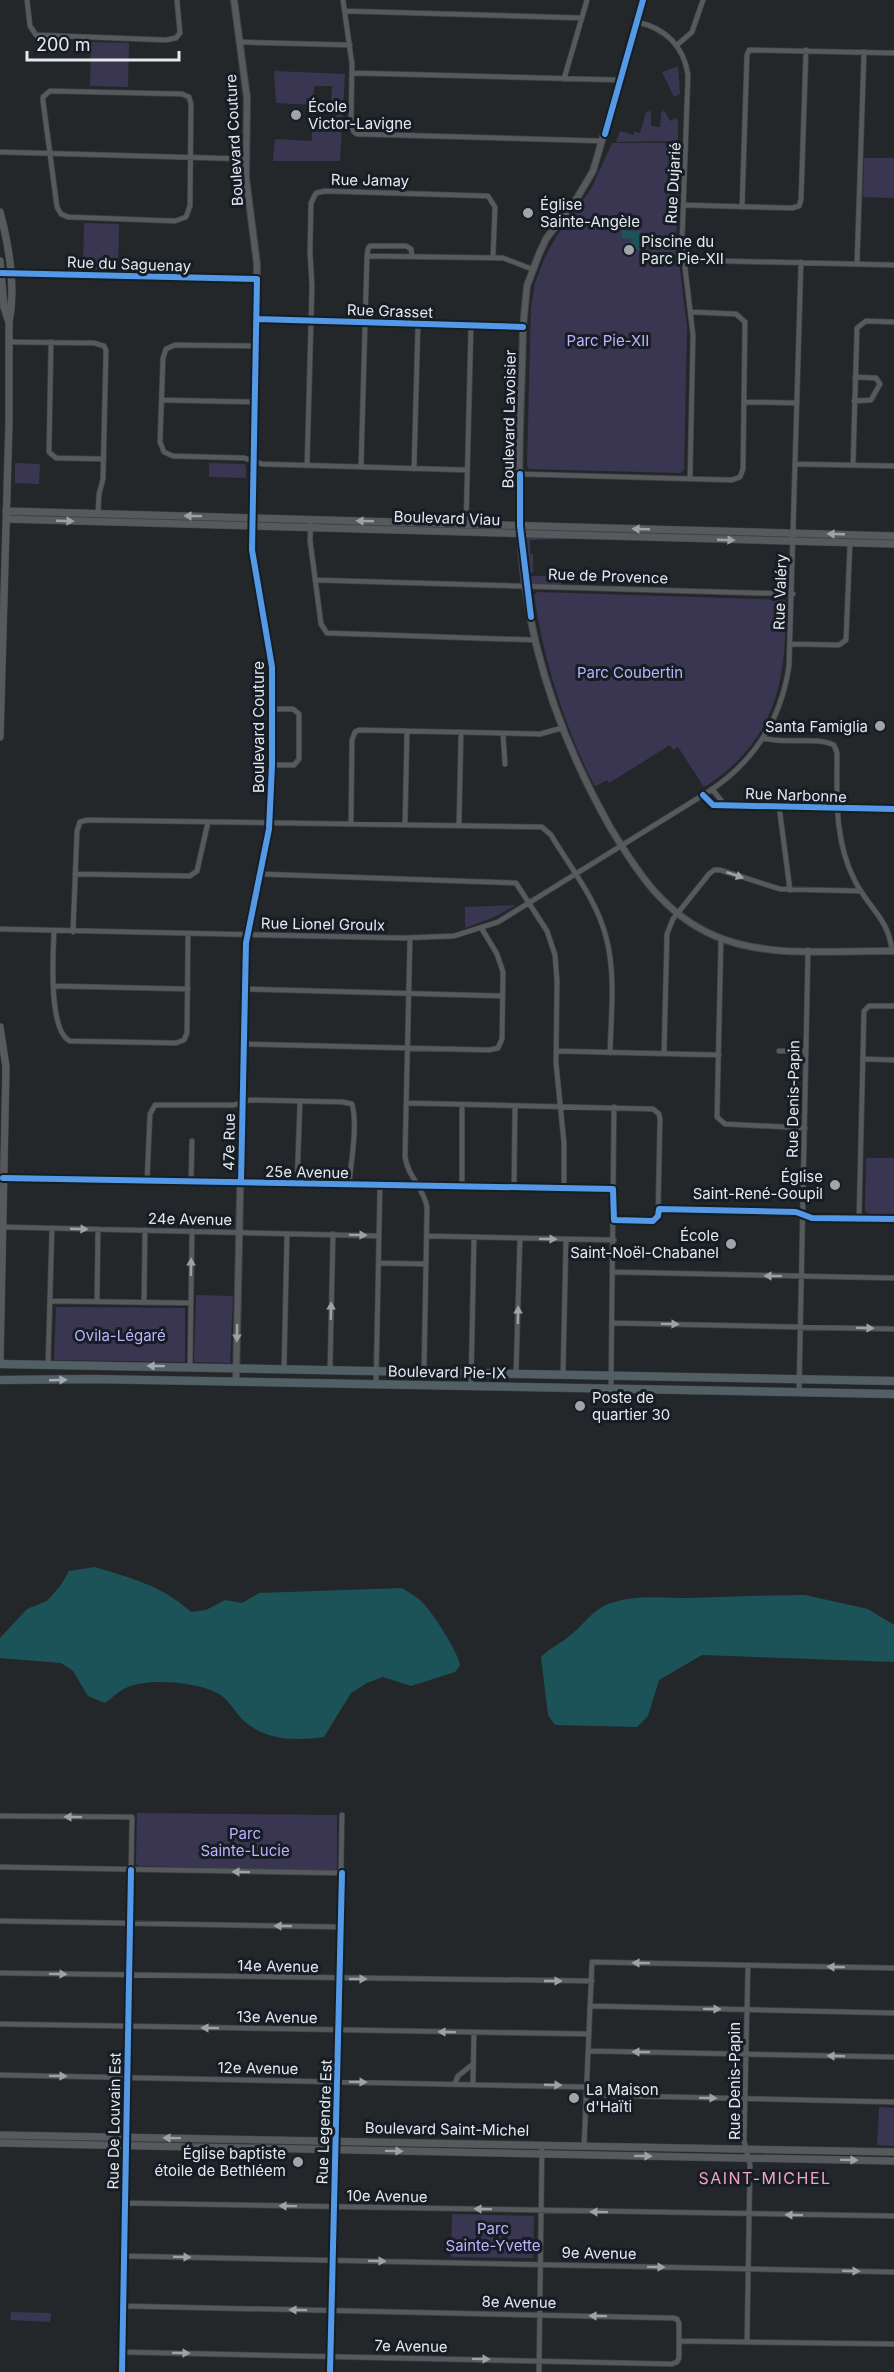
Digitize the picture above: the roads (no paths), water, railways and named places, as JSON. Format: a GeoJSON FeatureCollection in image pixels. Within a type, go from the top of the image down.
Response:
{"type":"FeatureCollection","features":[{"type":"Feature","properties":{"kind":"main road"},"geometry":{"type":"LineString","coordinates":[[0,212],[10,273],[12,306],[9,322],[3,515],[0,737]]}},
{"type":"Feature","properties":{"kind":"main road"},"geometry":{"type":"LineString","coordinates":[[0,261],[4,307],[9,322]]}},
{"type":"Feature","properties":{"kind":"main road","name":"Boulevard Viau"},"geometry":{"type":"LineString","coordinates":[[3,515],[98,513],[251,522]]}},
{"type":"Feature","properties":{"kind":"main road","name":"Boulevard Viau"},"geometry":{"type":"LineString","coordinates":[[3,515],[311,524],[465,532],[520,530],[894,536]]}},
{"type":"Feature","properties":{"kind":"main road","name":"Boulevard Viau"},"geometry":{"type":"LineString","coordinates":[[311,524],[466,524],[520,530],[894,544]]}},
{"type":"Feature","properties":{"kind":"main road"},"geometry":{"type":"LineString","coordinates":[[0,1027],[3,1067],[0,1362]]}},
{"type":"Feature","properties":{"kind":"main road","name":"Boulevard Pie-IX"},"geometry":{"type":"LineString","coordinates":[[0,1362],[48,1365],[894,1381]]}},
{"type":"Feature","properties":{"kind":"main road","name":"Boulevard Pie-IX"},"geometry":{"type":"LineString","coordinates":[[0,1380],[97,1379],[894,1394]]}},
{"type":"Feature","properties":{"kind":"main road","name":"Boulevard Saint-Michel"},"geometry":{"type":"LineString","coordinates":[[0,2135],[894,2152]]}},
{"type":"Feature","properties":{"kind":"main road","name":"Boulevard Saint-Michel"},"geometry":{"type":"LineString","coordinates":[[0,2144],[894,2161]]}},
{"type":"Feature","properties":{"kind":"street"},"geometry":{"type":"LineString","coordinates":[[27,0],[30,26],[36,35],[166,40],[176,38],[180,33],[177,0]]}},
{"type":"Feature","properties":{"kind":"street","name":"Boulevard Couture"},"geometry":{"type":"LineString","coordinates":[[234,0],[248,120],[248,198],[256,249],[257,319],[251,522],[253,567],[272,667],[273,709],[270,822],[248,935],[244,989],[242,1103]]}},
{"type":"Feature","properties":{"kind":"street"},"geometry":{"type":"LineString","coordinates":[[343,0],[353,73],[351,125],[354,132],[361,135],[603,141]]}},
{"type":"Feature","properties":{"kind":"street"},"geometry":{"type":"LineString","coordinates":[[564,79],[587,0]]}},
{"type":"Feature","properties":{"kind":"street","name":"Boulevard Lavoisier"},"geometry":{"type":"LineString","coordinates":[[643,0],[603,141],[589,178],[546,239],[527,286],[523,327],[520,530],[535,640],[562,728],[591,792],[646,883],[677,914],[721,938],[763,948],[893,951]]}},
{"type":"Feature","properties":{"kind":"street"},"geometry":{"type":"LineString","coordinates":[[637,22],[656,28],[677,45],[692,32],[703,0]]}},
{"type":"Feature","properties":{"kind":"street"},"geometry":{"type":"LineString","coordinates":[[345,11],[582,18]]}},
{"type":"Feature","properties":{"kind":"street"},"geometry":{"type":"LineString","coordinates":[[240,42],[350,45]]}},
{"type":"Feature","properties":{"kind":"street","name":"Rue Dujarié"},"geometry":{"type":"LineString","coordinates":[[677,45],[685,60],[688,75],[685,205],[682,233],[692,312],[690,478]]}},
{"type":"Feature","properties":{"kind":"street"},"geometry":{"type":"LineString","coordinates":[[742,207],[749,50],[756,48],[894,53]]}},
{"type":"Feature","properties":{"kind":"street"},"geometry":{"type":"LineString","coordinates":[[685,205],[792,208],[799,206],[806,50]]}},
{"type":"Feature","properties":{"kind":"street"},"geometry":{"type":"LineString","coordinates":[[857,264],[864,52]]}},
{"type":"Feature","properties":{"kind":"street"},"geometry":{"type":"LineString","coordinates":[[353,73],[620,80]]}},
{"type":"Feature","properties":{"kind":"street"},"geometry":{"type":"LineString","coordinates":[[50,91],[182,94],[189,97],[191,104],[189,212],[180,220],[64,216],[57,207],[50,154],[43,101],[50,91]]}},
{"type":"Feature","properties":{"kind":"street"},"geometry":{"type":"LineString","coordinates":[[0,152],[247,159]]}},
{"type":"Feature","properties":{"kind":"street","name":"Rue Jamay"},"geometry":{"type":"LineString","coordinates":[[312,320],[311,203],[316,193],[320,191],[488,196],[495,207],[493,257]]}},
{"type":"Feature","properties":{"kind":"street"},"geometry":{"type":"LineString","coordinates":[[361,467],[367,256],[370,246],[406,246],[411,249],[412,256]]}},
{"type":"Feature","properties":{"kind":"street"},"geometry":{"type":"LineString","coordinates":[[367,256],[493,257],[503,258],[532,269]]}},
{"type":"Feature","properties":{"kind":"street"},"geometry":{"type":"LineString","coordinates":[[684,260],[894,265]]}},
{"type":"Feature","properties":{"kind":"street","name":"Rue Valéry"},"geometry":{"type":"LineString","coordinates":[[622,846],[703,795],[737,770],[764,738],[783,697],[791,644],[801,262]]}},
{"type":"Feature","properties":{"kind":"street","name":"Rue du Saguenay"},"geometry":{"type":"LineString","coordinates":[[1,273],[257,279]]}},
{"type":"Feature","properties":{"kind":"street"},"geometry":{"type":"LineString","coordinates":[[520,474],[732,480],[740,477],[743,469],[745,322],[736,314],[692,312]]}},
{"type":"Feature","properties":{"kind":"street","name":"Rue Grasset"},"geometry":{"type":"LineString","coordinates":[[257,319],[523,327]]}},
{"type":"Feature","properties":{"kind":"street"},"geometry":{"type":"LineString","coordinates":[[308,466],[312,320]]}},
{"type":"Feature","properties":{"kind":"street"},"geometry":{"type":"LineString","coordinates":[[853,465],[856,332],[859,324],[866,321],[894,322]]}},
{"type":"Feature","properties":{"kind":"street"},"geometry":{"type":"LineString","coordinates":[[414,469],[418,323]]}},
{"type":"Feature","properties":{"kind":"street"},"geometry":{"type":"LineString","coordinates":[[465,532],[471,325]]}},
{"type":"Feature","properties":{"kind":"street"},"geometry":{"type":"LineString","coordinates":[[10,342],[99,343],[106,350],[104,459],[98,513]]}},
{"type":"Feature","properties":{"kind":"street"},"geometry":{"type":"LineString","coordinates":[[51,342],[49,452],[56,458],[104,459]]}},
{"type":"Feature","properties":{"kind":"street"},"geometry":{"type":"LineString","coordinates":[[256,346],[170,346],[166,349],[163,358],[160,442],[164,452],[168,455],[244,458],[262,464],[468,470]]}},
{"type":"Feature","properties":{"kind":"street"},"geometry":{"type":"LineString","coordinates":[[854,401],[871,400],[880,384],[876,378],[855,377]]}},
{"type":"Feature","properties":{"kind":"street"},"geometry":{"type":"LineString","coordinates":[[162,400],[254,402]]}},
{"type":"Feature","properties":{"kind":"street"},"geometry":{"type":"LineString","coordinates":[[745,402],[797,403]]}},
{"type":"Feature","properties":{"kind":"street"},"geometry":{"type":"LineString","coordinates":[[795,464],[894,466]]}},
{"type":"Feature","properties":{"kind":"street"},"geometry":{"type":"LineString","coordinates":[[311,524],[315,580],[322,628],[327,633],[535,640]]}},
{"type":"Feature","properties":{"kind":"street"},"geometry":{"type":"LineString","coordinates":[[791,644],[839,645],[846,640],[850,543]]}},
{"type":"Feature","properties":{"kind":"street","name":"Rue de Provence"},"geometry":{"type":"LineString","coordinates":[[315,580],[793,594]]}},
{"type":"Feature","properties":{"kind":"street"},"geometry":{"type":"LineString","coordinates":[[272,765],[291,766],[298,762],[299,717],[295,710],[273,709]]}},
{"type":"Feature","properties":{"kind":"street"},"geometry":{"type":"LineString","coordinates":[[351,823],[352,740],[355,732],[363,730],[540,734],[562,728]]}},
{"type":"Feature","properties":{"kind":"street"},"geometry":{"type":"LineString","coordinates":[[405,824],[407,732]]}},
{"type":"Feature","properties":{"kind":"street"},"geometry":{"type":"LineString","coordinates":[[459,825],[461,733]]}},
{"type":"Feature","properties":{"kind":"street"},"geometry":{"type":"LineString","coordinates":[[503,734],[505,764]]}},
{"type":"Feature","properties":{"kind":"street"},"geometry":{"type":"LineString","coordinates":[[764,738],[776,741],[826,742],[834,745],[837,753],[836,808],[842,846],[860,891],[886,925],[893,951]]}},
{"type":"Feature","properties":{"kind":"street","name":"Rue Narbonne"},"geometry":{"type":"LineString","coordinates":[[712,789],[724,804]]}},
{"type":"Feature","properties":{"kind":"street","name":"Rue Narbonne"},"geometry":{"type":"LineString","coordinates":[[703,795],[713,805],[894,809]]}},
{"type":"Feature","properties":{"kind":"street"},"geometry":{"type":"LineString","coordinates":[[779,806],[790,890]]}},
{"type":"Feature","properties":{"kind":"street"},"geometry":{"type":"LineString","coordinates":[[73,932],[77,831],[80,822],[91,819],[538,827],[545,829],[575,875],[597,912],[608,942],[612,971],[610,1053]]}},
{"type":"Feature","properties":{"kind":"street"},"geometry":{"type":"LineString","coordinates":[[75,874],[190,876],[197,871],[208,822]]}},
{"type":"Feature","properties":{"kind":"street","name":"Rue Lionel Groulx"},"geometry":{"type":"LineString","coordinates":[[0,929],[410,938],[454,936],[482,929],[529,904],[622,846]]}},
{"type":"Feature","properties":{"kind":"street"},"geometry":{"type":"LineString","coordinates":[[664,1054],[667,934],[677,914],[714,870],[771,887],[790,890],[860,891]]}},
{"type":"Feature","properties":{"kind":"street"},"geometry":{"type":"LineString","coordinates":[[260,874],[512,881],[517,884],[547,931],[555,955],[556,1051],[564,1143],[564,1188]]}},
{"type":"Feature","properties":{"kind":"street"},"geometry":{"type":"LineString","coordinates":[[243,1044],[489,1050],[498,1048],[502,1039],[501,962],[482,929]]}},
{"type":"Feature","properties":{"kind":"street"},"geometry":{"type":"LineString","coordinates":[[54,931],[53,986],[60,1029],[64,1038],[70,1041],[176,1043],[184,1040],[187,1033],[188,934]]}},
{"type":"Feature","properties":{"kind":"street"},"geometry":{"type":"LineString","coordinates":[[410,938],[405,1161],[426,1202],[424,1372]]}},
{"type":"Feature","properties":{"kind":"street"},"geometry":{"type":"LineString","coordinates":[[721,938],[720,1055],[716,1111],[720,1122],[730,1125],[805,1128]]}},
{"type":"Feature","properties":{"kind":"street","name":"Rue Denis-Papin"},"geometry":{"type":"LineString","coordinates":[[799,1393],[808,950]]}},
{"type":"Feature","properties":{"kind":"street"},"geometry":{"type":"LineString","coordinates":[[53,986],[188,989]]}},
{"type":"Feature","properties":{"kind":"street"},"geometry":{"type":"LineString","coordinates":[[244,989],[503,996]]}},
{"type":"Feature","properties":{"kind":"street"},"geometry":{"type":"LineString","coordinates":[[859,1219],[864,1015],[869,1006],[894,1006]]}},
{"type":"Feature","properties":{"kind":"street"},"geometry":{"type":"LineString","coordinates":[[556,1051],[720,1055]]}},
{"type":"Feature","properties":{"kind":"street"},"geometry":{"type":"LineString","coordinates":[[779,1051],[806,1051]]}},
{"type":"Feature","properties":{"kind":"street"},"geometry":{"type":"LineString","coordinates":[[863,1059],[894,1060]]}},
{"type":"Feature","properties":{"kind":"street"},"geometry":{"type":"LineString","coordinates":[[147,1181],[148,1136],[152,1107],[159,1104],[234,1105],[250,1100],[352,1104],[353,1131],[349,1184]]}},
{"type":"Feature","properties":{"kind":"street"},"geometry":{"type":"LineString","coordinates":[[297,1184],[300,1101]]}},
{"type":"Feature","properties":{"kind":"street","name":"47e Rue"},"geometry":{"type":"LineString","coordinates":[[236,1382],[242,1103]]}},
{"type":"Feature","properties":{"kind":"street"},"geometry":{"type":"LineString","coordinates":[[407,1103],[614,1107],[657,1111],[660,1119],[657,1219],[650,1222],[614,1220]]}},
{"type":"Feature","properties":{"kind":"street"},"geometry":{"type":"LineString","coordinates":[[462,1105],[462,1186]]}},
{"type":"Feature","properties":{"kind":"street"},"geometry":{"type":"LineString","coordinates":[[514,1187],[515,1106]]}},
{"type":"Feature","properties":{"kind":"street"},"geometry":{"type":"LineString","coordinates":[[610,1389],[614,1240],[614,1107]]}},
{"type":"Feature","properties":{"kind":"street"},"geometry":{"type":"LineString","coordinates":[[191,1181],[192,1141]]}},
{"type":"Feature","properties":{"kind":"street","name":"25e Avenue"},"geometry":{"type":"LineString","coordinates":[[2,1179],[613,1189]]}},
{"type":"Feature","properties":{"kind":"street"},"geometry":{"type":"LineString","coordinates":[[376,1384],[380,1185]]}},
{"type":"Feature","properties":{"kind":"street"},"geometry":{"type":"LineString","coordinates":[[658,1209],[796,1212],[812,1218],[894,1220]]}},
{"type":"Feature","properties":{"kind":"street","name":"24e Avenue"},"geometry":{"type":"LineString","coordinates":[[1,1227],[379,1236]]}},
{"type":"Feature","properties":{"kind":"street"},"geometry":{"type":"LineString","coordinates":[[48,1365],[52,1228]]}},
{"type":"Feature","properties":{"kind":"street"},"geometry":{"type":"LineString","coordinates":[[97,1301],[98,1229]]}},
{"type":"Feature","properties":{"kind":"street"},"geometry":{"type":"LineString","coordinates":[[144,1303],[145,1230]]}},
{"type":"Feature","properties":{"kind":"street"},"geometry":{"type":"LineString","coordinates":[[190,1367],[192,1231]]}},
{"type":"Feature","properties":{"kind":"street"},"geometry":{"type":"LineString","coordinates":[[284,1369],[287,1234]]}},
{"type":"Feature","properties":{"kind":"street"},"geometry":{"type":"LineString","coordinates":[[330,1370],[333,1234]]}},
{"type":"Feature","properties":{"kind":"street"},"geometry":{"type":"LineString","coordinates":[[427,1236],[614,1240]]}},
{"type":"Feature","properties":{"kind":"street"},"geometry":{"type":"LineString","coordinates":[[471,1386],[474,1238]]}},
{"type":"Feature","properties":{"kind":"street"},"geometry":{"type":"LineString","coordinates":[[516,1374],[520,1238]]}},
{"type":"Feature","properties":{"kind":"street"},"geometry":{"type":"LineString","coordinates":[[563,1375],[566,1239]]}},
{"type":"Feature","properties":{"kind":"street"},"geometry":{"type":"LineString","coordinates":[[379,1263],[426,1264]]}},
{"type":"Feature","properties":{"kind":"street"},"geometry":{"type":"LineString","coordinates":[[613,1272],[894,1278]]}},
{"type":"Feature","properties":{"kind":"street"},"geometry":{"type":"LineString","coordinates":[[50,1301],[191,1303]]}},
{"type":"Feature","properties":{"kind":"street"},"geometry":{"type":"LineString","coordinates":[[612,1323],[894,1329]]}},
{"type":"Feature","properties":{"kind":"street","name":"Rue Legendre Est"},"geometry":{"type":"LineString","coordinates":[[330,2372],[342,1815]]}},
{"type":"Feature","properties":{"kind":"street","name":"Rue De Louvain Est"},"geometry":{"type":"LineString","coordinates":[[0,1816],[132,1817],[122,2372]]}},
{"type":"Feature","properties":{"kind":"street"},"geometry":{"type":"LineString","coordinates":[[0,1867],[342,1874]]}},
{"type":"Feature","properties":{"kind":"street"},"geometry":{"type":"LineString","coordinates":[[0,1921],[341,1927]]}},
{"type":"Feature","properties":{"kind":"street"},"geometry":{"type":"LineString","coordinates":[[584,2146],[592,1962],[894,1968]]}},
{"type":"Feature","properties":{"kind":"street","name":"Rue Denis-Papin"},"geometry":{"type":"LineString","coordinates":[[747,2342],[750,2165],[744,2141],[748,1965]]}},
{"type":"Feature","properties":{"kind":"street","name":"14e Avenue"},"geometry":{"type":"LineString","coordinates":[[0,1973],[592,1981]]}},
{"type":"Feature","properties":{"kind":"street"},"geometry":{"type":"LineString","coordinates":[[591,2007],[894,2013]]}},
{"type":"Feature","properties":{"kind":"street","name":"13e Avenue"},"geometry":{"type":"LineString","coordinates":[[0,2024],[589,2034]]}},
{"type":"Feature","properties":{"kind":"street"},"geometry":{"type":"LineString","coordinates":[[473,2083],[474,2032]]}},
{"type":"Feature","properties":{"kind":"street"},"geometry":{"type":"LineString","coordinates":[[589,2051],[894,2057]]}},
{"type":"Feature","properties":{"kind":"street"},"geometry":{"type":"LineString","coordinates":[[455,2083],[458,2076],[473,2064]]}},
{"type":"Feature","properties":{"kind":"street","name":"12e Avenue"},"geometry":{"type":"LineString","coordinates":[[0,2074],[587,2086]]}},
{"type":"Feature","properties":{"kind":"street"},"geometry":{"type":"LineString","coordinates":[[586,2096],[894,2102]]}},
{"type":"Feature","properties":{"kind":"street"},"geometry":{"type":"LineString","coordinates":[[539,2372],[542,2145]]}},
{"type":"Feature","properties":{"kind":"street","name":"10e Avenue"},"geometry":{"type":"LineString","coordinates":[[125,2203],[894,2216]]}},
{"type":"Feature","properties":{"kind":"street","name":"9e Avenue"},"geometry":{"type":"LineString","coordinates":[[124,2256],[894,2272]]}},
{"type":"Feature","properties":{"kind":"street","name":"8e Avenue"},"geometry":{"type":"LineString","coordinates":[[123,2306],[673,2318],[679,2323],[679,2341]]}},
{"type":"Feature","properties":{"kind":"street"},"geometry":{"type":"LineString","coordinates":[[679,2341],[894,2344]]}},
{"type":"Feature","properties":{"kind":"street","name":"7e Avenue"},"geometry":{"type":"LineString","coordinates":[[122,2352],[672,2364],[678,2360],[679,2341]]}},
{"type":"Feature","properties":{"kind":"water"},"geometry":{"type":"Polygon","coordinates":[[[622,230],[641,231],[640,249],[631,249],[631,239],[622,238],[622,230]]]}},
{"type":"Feature","properties":{"kind":"water"},"geometry":{"type":"Polygon","coordinates":[[[95,1567],[157,1589],[191,1612],[206,1610],[225,1600],[242,1603],[259,1593],[402,1588],[426,1606],[450,1642],[460,1665],[455,1672],[411,1686],[383,1677],[367,1683],[351,1693],[324,1737],[290,1739],[269,1735],[250,1726],[222,1696],[210,1690],[187,1684],[161,1682],[137,1684],[122,1690],[105,1703],[88,1696],[73,1671],[61,1663],[0,1658],[0,1638],[27,1609],[47,1601],[61,1585],[69,1571],[95,1567]]]}},
{"type":"Feature","properties":{"kind":"water"},"geometry":{"type":"Polygon","coordinates":[[[805,1595],[868,1609],[894,1625],[894,1662],[702,1655],[659,1680],[648,1716],[637,1727],[555,1725],[548,1715],[541,1657],[608,1604],[628,1599],[659,1597],[805,1595]]]}},
{"type":"Feature","properties":{"kind":"place","name":"École Victor-Lavigne"},"geometry":{"type":"Point","coordinates":[296,115]}},
{"type":"Feature","properties":{"kind":"place","name":"Église Sainte-Angèle"},"geometry":{"type":"Point","coordinates":[528,213]}},
{"type":"Feature","properties":{"kind":"place","name":"Piscine du Parc Pie-XII"},"geometry":{"type":"Point","coordinates":[629,250]}},
{"type":"Feature","properties":{"kind":"place","name":"Santa Famiglia"},"geometry":{"type":"Point","coordinates":[880,726]}},
{"type":"Feature","properties":{"kind":"place","name":"Église Saint-René-Goupil"},"geometry":{"type":"Point","coordinates":[835,1185]}},
{"type":"Feature","properties":{"kind":"place","name":"École Saint-Noël-Chabanel"},"geometry":{"type":"Point","coordinates":[731,1244]}},
{"type":"Feature","properties":{"kind":"place","name":"Poste de quartier 30"},"geometry":{"type":"Point","coordinates":[580,1406]}},
{"type":"Feature","properties":{"kind":"place","name":"La Maison d'Haïti"},"geometry":{"type":"Point","coordinates":[574,2098]}},
{"type":"Feature","properties":{"kind":"place","name":"Église baptiste étoile de Bethléem"},"geometry":{"type":"Point","coordinates":[298,2162]}},
{"type":"Feature","properties":{"kind":"district","name":"SAINT-MICHEL"},"geometry":{"type":"Point","coordinates":[765,2178]}},
{"type":"Feature","properties":{"kind":"park label","name":"Parc Pie-XII"},"geometry":{"type":"Point","coordinates":[608,340]}},
{"type":"Feature","properties":{"kind":"park label","name":"Parc Coubertin"},"geometry":{"type":"Point","coordinates":[630,672]}},
{"type":"Feature","properties":{"kind":"park label","name":"Ovila-Légaré"},"geometry":{"type":"Point","coordinates":[120,1335]}},
{"type":"Feature","properties":{"kind":"park label","name":"Parc Sainte-Lucie"},"geometry":{"type":"Point","coordinates":[245,1842]}},
{"type":"Feature","properties":{"kind":"park label","name":"Parc Sainte-Yvette"},"geometry":{"type":"Point","coordinates":[493,2236]}}]}
